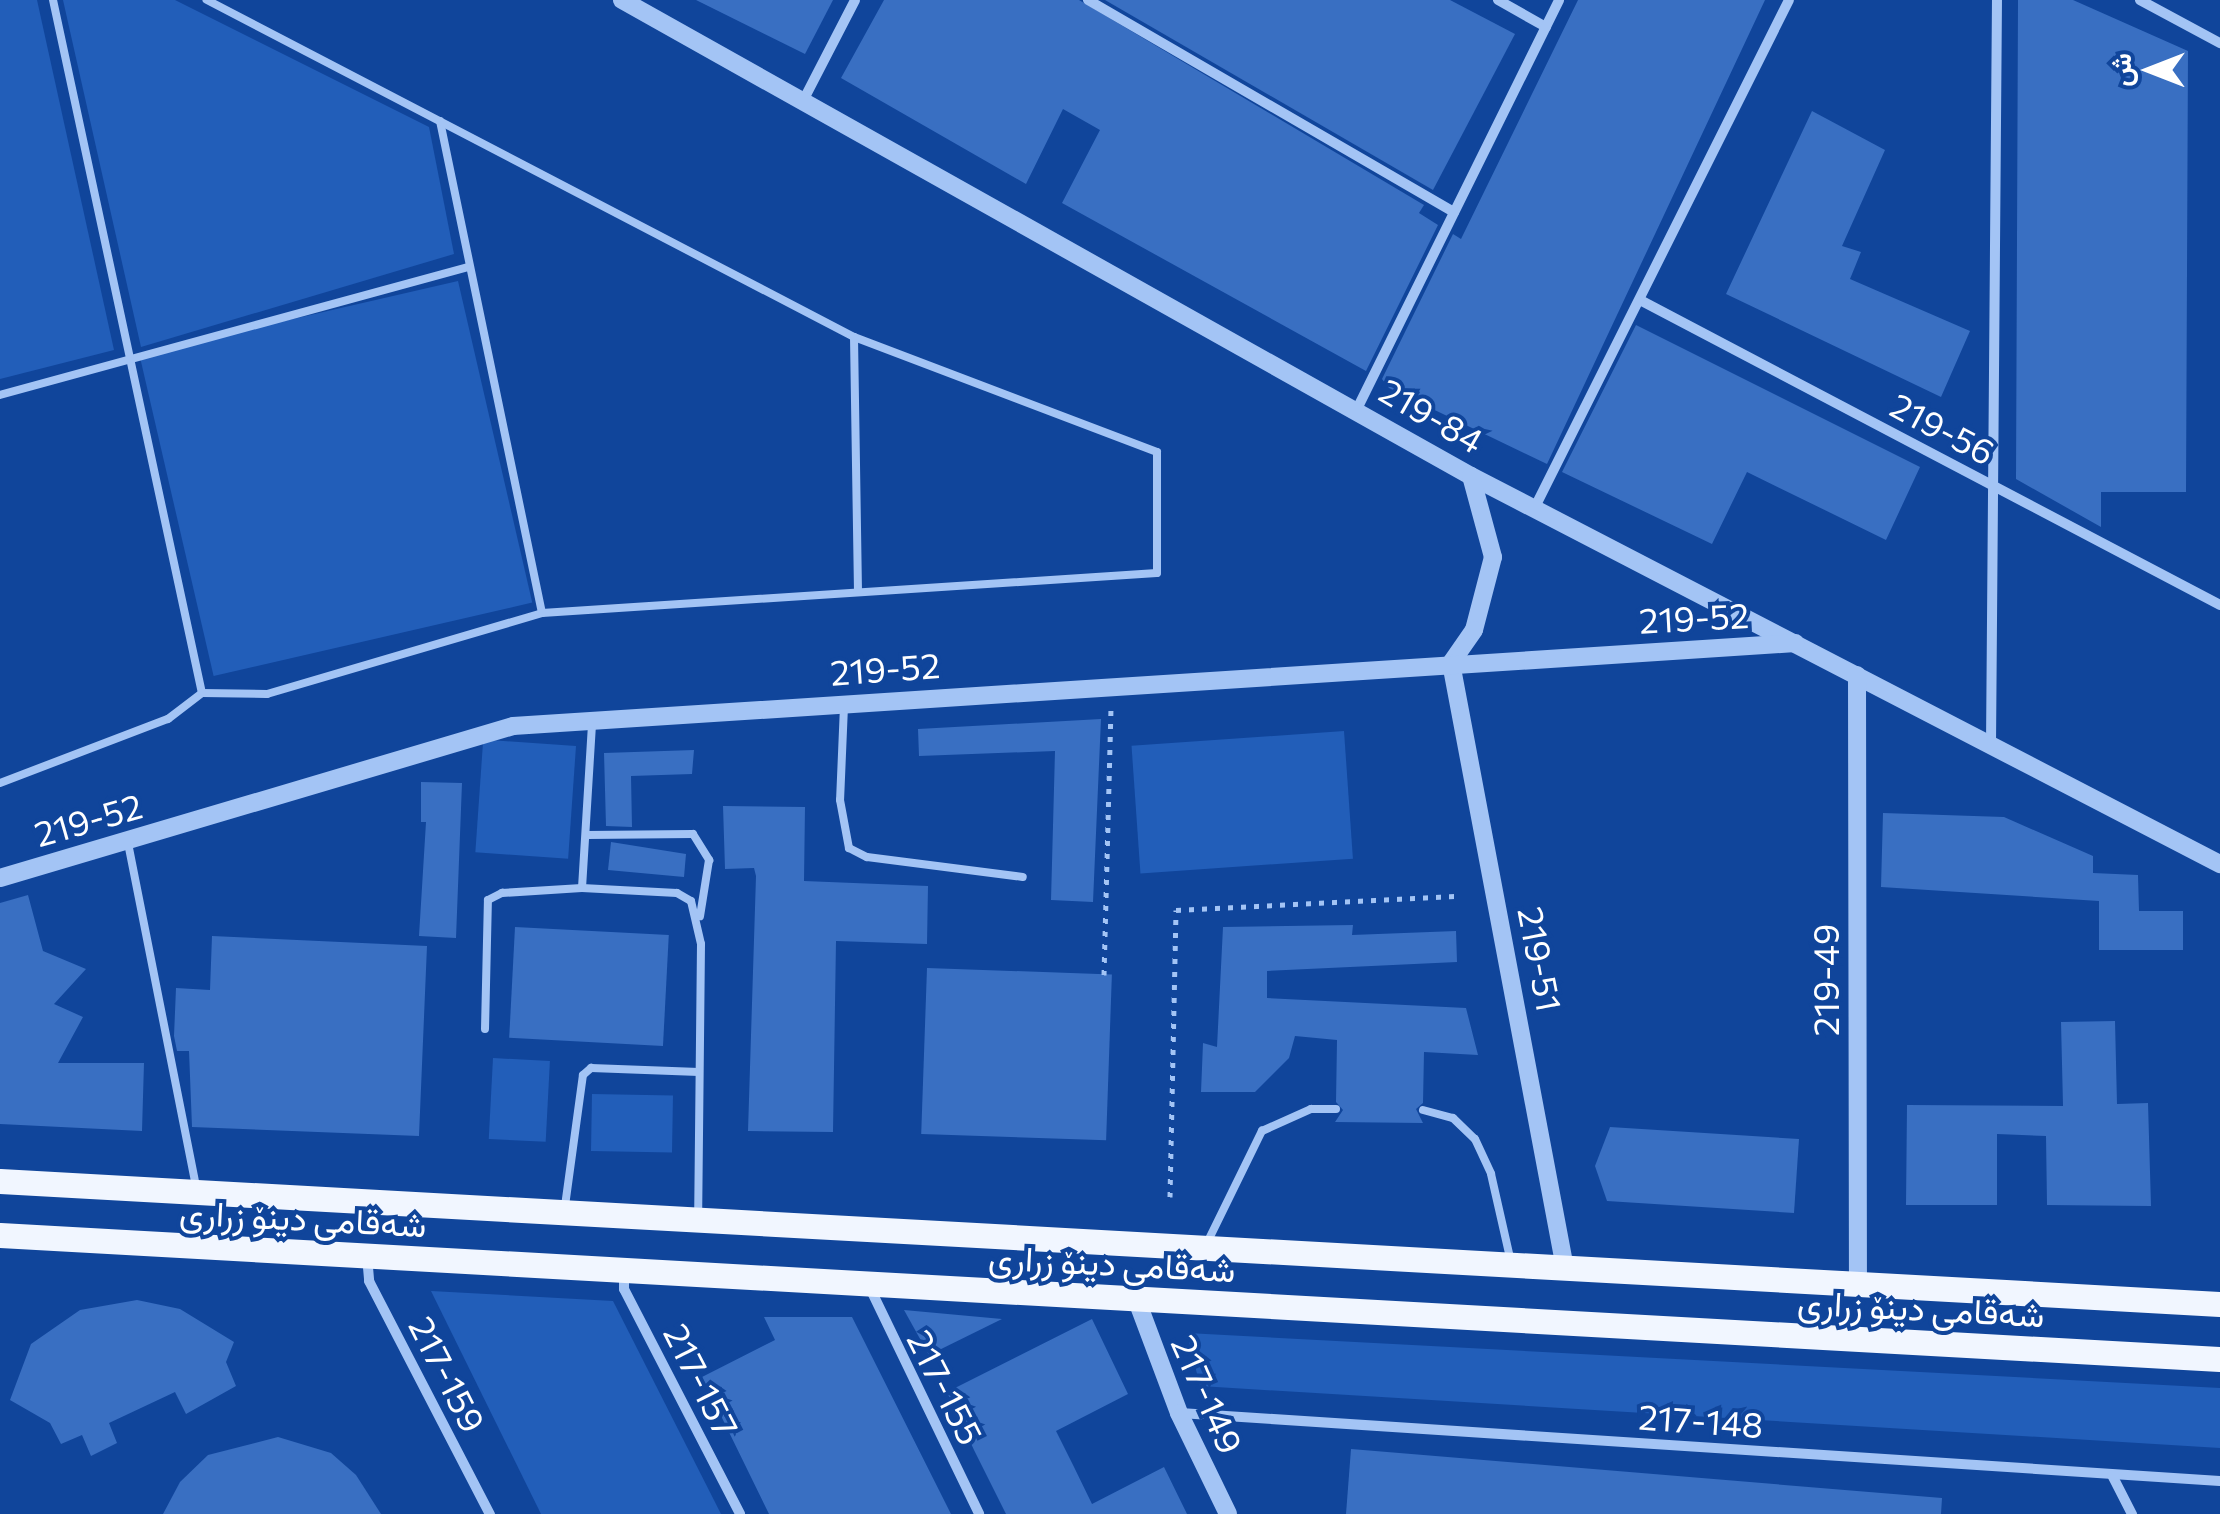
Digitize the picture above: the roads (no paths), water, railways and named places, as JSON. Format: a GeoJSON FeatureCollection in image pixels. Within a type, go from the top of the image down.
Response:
{"type":"FeatureCollection","features":[{"type":"Feature","properties":{"kind":"main road","name":"شەقامی دینۆ زراری"},"geometry":{"type":"LineString","coordinates":[[0,1181],[564,1216],[2220,1304]]}},
{"type":"Feature","properties":{"kind":"main road","name":"شەقامی دینۆ زراری"},"geometry":{"type":"LineString","coordinates":[[0,1235],[2220,1359]]}},
{"type":"Feature","properties":{"kind":"street","name":"219-84"},"geometry":{"type":"LineString","coordinates":[[622,0],[1470,476],[2220,864]]}},
{"type":"Feature","properties":{"kind":"street"},"geometry":{"type":"LineString","coordinates":[[804,100],[855,0]]}},
{"type":"Feature","properties":{"kind":"street"},"geometry":{"type":"LineString","coordinates":[[1088,0],[1454,212]]}},
{"type":"Feature","properties":{"kind":"street"},"geometry":{"type":"LineString","coordinates":[[1498,0],[1546,27]]}},
{"type":"Feature","properties":{"kind":"street"},"geometry":{"type":"LineString","coordinates":[[1356,409],[1559,0]]}},
{"type":"Feature","properties":{"kind":"street"},"geometry":{"type":"LineString","coordinates":[[1534,508],[1788,0]]}},
{"type":"Feature","properties":{"kind":"street"},"geometry":{"type":"LineString","coordinates":[[1991,745],[1998,0]]}},
{"type":"Feature","properties":{"kind":"street"},"geometry":{"type":"LineString","coordinates":[[2140,0],[2220,42]]}},
{"type":"Feature","properties":{"kind":"street","name":"219-56"},"geometry":{"type":"LineString","coordinates":[[1640,300],[2220,605]]}},
{"type":"Feature","properties":{"kind":"street"},"geometry":{"type":"LineString","coordinates":[[1451,663],[1474,630],[1493,557],[1470,476]]}},
{"type":"Feature","properties":{"kind":"street","name":"219-52"},"geometry":{"type":"LineString","coordinates":[[0,878],[513,726],[1795,644]]}},
{"type":"Feature","properties":{"kind":"street","name":"219-51"},"geometry":{"type":"LineString","coordinates":[[1451,663],[1565,1268]]}},
{"type":"Feature","properties":{"kind":"street","name":"219-49"},"geometry":{"type":"LineString","coordinates":[[1857,675],[1858,1284]]}},
{"type":"Feature","properties":{"kind":"street","name":"217-159"},"geometry":{"type":"LineString","coordinates":[[367,1256],[369,1281],[490,1514]]}},
{"type":"Feature","properties":{"kind":"street","name":"217-157"},"geometry":{"type":"LineString","coordinates":[[624,1270],[624,1289],[740,1514]]}},
{"type":"Feature","properties":{"kind":"street","name":"217-155"},"geometry":{"type":"LineString","coordinates":[[869,1284],[979,1514]]}},
{"type":"Feature","properties":{"kind":"street","name":"217-149"},"geometry":{"type":"LineString","coordinates":[[1136,1298],[1179,1413],[1228,1514]]}},
{"type":"Feature","properties":{"kind":"street","name":"217-148"},"geometry":{"type":"LineString","coordinates":[[1179,1413],[2220,1481]]}},
{"type":"Feature","properties":{"kind":"street"},"geometry":{"type":"LineString","coordinates":[[2112,1476],[2132,1514]]}},
{"type":"Feature","properties":{"kind":"lane"},"geometry":{"type":"LineString","coordinates":[[53,0],[202,693]]}},
{"type":"Feature","properties":{"kind":"lane"},"geometry":{"type":"LineString","coordinates":[[0,782],[168,719],[202,693],[267,694],[542,613],[1157,573],[1157,452],[854,337],[207,0]]}},
{"type":"Feature","properties":{"kind":"lane"},"geometry":{"type":"LineString","coordinates":[[440,122],[467,267],[542,613]]}},
{"type":"Feature","properties":{"kind":"lane"},"geometry":{"type":"LineString","coordinates":[[0,395],[467,267]]}},
{"type":"Feature","properties":{"kind":"lane"},"geometry":{"type":"LineString","coordinates":[[854,337],[858,591]]}},
{"type":"Feature","properties":{"kind":"lane"},"geometry":{"type":"LineString","coordinates":[[844,704],[840,800],[850,848],[867,857],[1023,877]]}},
{"type":"Feature","properties":{"kind":"lane"},"geometry":{"type":"LineString","coordinates":[[582,888],[592,720]]}},
{"type":"Feature","properties":{"kind":"lane"},"geometry":{"type":"LineString","coordinates":[[587,835],[693,834],[709,860],[700,920],[698,1223]]}},
{"type":"Feature","properties":{"kind":"lane"},"geometry":{"type":"LineString","coordinates":[[128,843],[197,1193]]}},
{"type":"Feature","properties":{"kind":"lane"},"geometry":{"type":"LineString","coordinates":[[485,1030],[488,900],[502,893],[582,888],[677,894],[691,901],[700,920]]}},
{"type":"Feature","properties":{"kind":"lane"},"geometry":{"type":"LineString","coordinates":[[564,1216],[583,1075],[592,1068],[699,1072]]}},
{"type":"Feature","properties":{"kind":"lane"},"geometry":{"type":"LineString","coordinates":[[1204,1249],[1262,1131],[1310,1109],[1336,1109]]}},
{"type":"Feature","properties":{"kind":"lane"},"geometry":{"type":"LineString","coordinates":[[1423,1110],[1453,1118],[1475,1138],[1491,1174],[1512,1265]]}}]}
